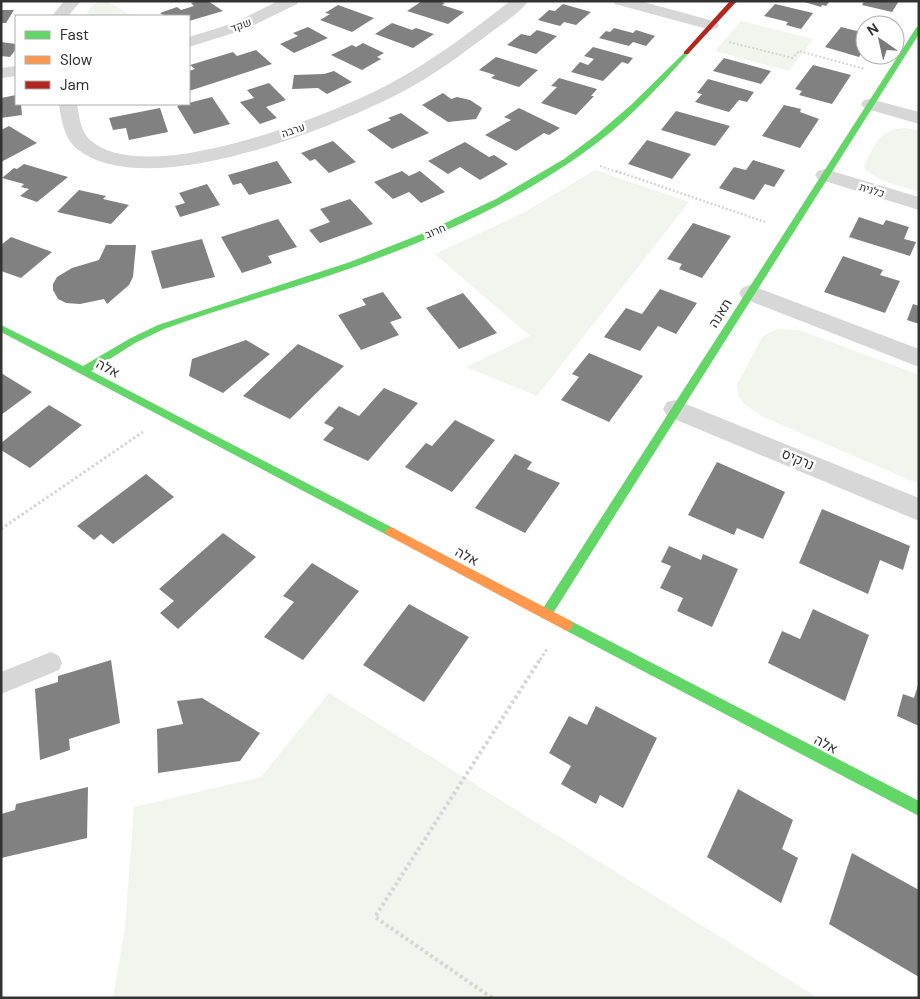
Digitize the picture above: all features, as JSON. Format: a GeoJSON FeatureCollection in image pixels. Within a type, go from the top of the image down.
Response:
{"type":"FeatureCollection","features":[{"type":"Feature","properties":{"kind":"street"},"geometry":{"type":"LineString","coordinates":[[61,15],[73,1]]}},
{"type":"Feature","properties":{"kind":"street","name":"שקד"},"geometry":{"type":"LineString","coordinates":[[190,42],[240,26],[292,1]]}},
{"type":"Feature","properties":{"kind":"street","name":"ערבה"},"geometry":{"type":"LineString","coordinates":[[68,105],[71,123],[76,135],[85,146],[98,154],[128,162],[158,164],[210,156],[296,130],[365,103],[394,89],[447,57],[520,1]]}},
{"type":"Feature","properties":{"kind":"street"},"geometry":{"type":"LineString","coordinates":[[621,1],[706,30]]}},
{"type":"Feature","properties":{"kind":"street","name":"חרוב"},"geometry":{"type":"LineString","coordinates":[[83,371],[129,343],[173,322],[324,274],[448,226],[503,199],[571,157],[639,102],[734,1]]}},
{"type":"Feature","properties":{"kind":"street","name":"תאנה"},"geometry":{"type":"LineString","coordinates":[[546,614],[919,28]]}},
{"type":"Feature","properties":{"kind":"street"},"geometry":{"type":"LineString","coordinates":[[1,73],[15,71]]}},
{"type":"Feature","properties":{"kind":"street"},"geometry":{"type":"LineString","coordinates":[[870,104],[919,118]]}},
{"type":"Feature","properties":{"kind":"street","name":"כלנית"},"geometry":{"type":"LineString","coordinates":[[825,175],[919,204]]}},
{"type":"Feature","properties":{"kind":"street"},"geometry":{"type":"LineString","coordinates":[[750,293],[919,358]]}},
{"type":"Feature","properties":{"kind":"street","name":"אלה"},"geometry":{"type":"LineString","coordinates":[[1,328],[919,810]]}},
{"type":"Feature","properties":{"kind":"street","name":"נרקיס"},"geometry":{"type":"LineString","coordinates":[[676,409],[919,510]]}},
{"type":"Feature","properties":{"kind":"lane"},"geometry":{"type":"LineString","coordinates":[[1,683],[51,663]]}},
{"type":"Feature","properties":{"kind":"path"},"geometry":{"type":"LineString","coordinates":[[706,30],[792,58],[799,51],[888,75]]}},
{"type":"Feature","properties":{"kind":"path"},"geometry":{"type":"LineString","coordinates":[[571,157],[790,231]]}},
{"type":"Feature","properties":{"kind":"path"},"geometry":{"type":"LineString","coordinates":[[1,529],[167,415]]}},
{"type":"Feature","properties":{"kind":"path"},"geometry":{"type":"LineString","coordinates":[[492,998],[374,917],[564,623]]}},
{"type":"Feature","properties":{"kind":"shaded area"},"geometry":{"type":"Polygon","coordinates":[[[99,1],[107,1],[130,15],[86,15],[91,7],[99,1]]]}},
{"type":"Feature","properties":{"kind":"shaded area"},"geometry":{"type":"Polygon","coordinates":[[[741,21],[813,39],[789,71],[715,51],[741,21]]]}},
{"type":"Feature","properties":{"kind":"shaded area"},"geometry":{"type":"Polygon","coordinates":[[[904,128],[919,130],[919,192],[881,180],[865,170],[864,165],[879,139],[888,132],[904,128]]]}},
{"type":"Feature","properties":{"kind":"shaded area"},"geometry":{"type":"Polygon","coordinates":[[[595,170],[689,202],[537,396],[466,367],[530,336],[435,254],[525,212],[595,170]]]}},
{"type":"Feature","properties":{"kind":"shaded area"},"geometry":{"type":"Polygon","coordinates":[[[777,329],[799,330],[919,375],[919,484],[761,416],[743,403],[738,395],[737,385],[763,336],[777,329]]]}},
{"type":"Feature","properties":{"kind":"shaded area"},"geometry":{"type":"Polygon","coordinates":[[[329,693],[818,998],[113,998],[125,927],[134,807],[261,777],[329,693]]]}},
{"type":"Feature","properties":{"kind":"building"},"geometry":{"type":"Polygon","coordinates":[[[208,1],[223,11],[190,21],[190,15],[163,15],[160,13],[177,7],[181,10],[194,6],[191,3],[208,1]]]}},
{"type":"Feature","properties":{"kind":"building"},"geometry":{"type":"Polygon","coordinates":[[[422,1],[438,1],[445,3],[442,5],[464,12],[448,24],[407,11],[422,1]]]}},
{"type":"Feature","properties":{"kind":"building"},"geometry":{"type":"Polygon","coordinates":[[[801,1],[830,1],[826,6],[822,5],[821,7],[801,1]]]}},
{"type":"Feature","properties":{"kind":"building"},"geometry":{"type":"Polygon","coordinates":[[[864,1],[899,1],[892,12],[862,5],[864,1]]]}},
{"type":"Feature","properties":{"kind":"building"},"geometry":{"type":"Polygon","coordinates":[[[563,4],[591,12],[576,25],[564,22],[560,26],[538,20],[549,10],[555,11],[563,4]]]}},
{"type":"Feature","properties":{"kind":"building"},"geometry":{"type":"Polygon","coordinates":[[[775,4],[813,13],[801,29],[786,25],[788,22],[764,16],[775,4]]]}},
{"type":"Feature","properties":{"kind":"building"},"geometry":{"type":"Polygon","coordinates":[[[338,5],[374,18],[352,32],[320,20],[330,14],[325,13],[338,5]]]}},
{"type":"Feature","properties":{"kind":"building"},"geometry":{"type":"Polygon","coordinates":[[[1,10],[14,10],[6,23],[1,23],[1,10]]]}},
{"type":"Feature","properties":{"kind":"building"},"geometry":{"type":"Polygon","coordinates":[[[392,23],[412,30],[416,28],[434,34],[413,48],[375,34],[392,23]]]}},
{"type":"Feature","properties":{"kind":"building"},"geometry":{"type":"Polygon","coordinates":[[[308,27],[328,38],[294,53],[280,44],[298,36],[293,33],[308,27]]]}},
{"type":"Feature","properties":{"kind":"building"},"geometry":{"type":"Polygon","coordinates":[[[841,27],[855,30],[855,56],[825,47],[841,27]]]}},
{"type":"Feature","properties":{"kind":"building"},"geometry":{"type":"Polygon","coordinates":[[[614,28],[633,33],[636,30],[655,36],[646,46],[633,42],[629,46],[599,38],[606,31],[610,32],[614,28]]]}},
{"type":"Feature","properties":{"kind":"building"},"geometry":{"type":"Polygon","coordinates":[[[537,30],[557,36],[536,54],[507,45],[521,34],[530,36],[537,30]]]}},
{"type":"Feature","properties":{"kind":"building"},"geometry":{"type":"Polygon","coordinates":[[[1,42],[15,44],[15,50],[10,57],[1,56],[1,42]]]}},
{"type":"Feature","properties":{"kind":"building"},"geometry":{"type":"Polygon","coordinates":[[[363,43],[384,53],[377,57],[381,59],[362,70],[331,55],[352,45],[356,47],[363,43]]]}},
{"type":"Feature","properties":{"kind":"building"},"geometry":{"type":"Polygon","coordinates":[[[593,47],[633,58],[628,64],[622,62],[603,81],[571,72],[580,62],[588,65],[594,59],[584,56],[593,47]]]}},
{"type":"Feature","properties":{"kind":"building"},"geometry":{"type":"Polygon","coordinates":[[[256,50],[272,64],[190,91],[190,71],[195,69],[190,65],[233,52],[237,56],[256,50]]]}},
{"type":"Feature","properties":{"kind":"building"},"geometry":{"type":"Polygon","coordinates":[[[496,57],[538,70],[519,87],[491,78],[495,75],[479,70],[496,57]]]}},
{"type":"Feature","properties":{"kind":"building"},"geometry":{"type":"Polygon","coordinates":[[[724,58],[771,71],[761,84],[713,71],[724,58]]]}},
{"type":"Feature","properties":{"kind":"building"},"geometry":{"type":"Polygon","coordinates":[[[813,65],[851,75],[832,104],[799,95],[802,91],[795,89],[813,65]]]}},
{"type":"Feature","properties":{"kind":"building"},"geometry":{"type":"Polygon","coordinates":[[[334,71],[352,82],[327,94],[318,88],[292,89],[294,75],[324,74],[334,71]]]}},
{"type":"Feature","properties":{"kind":"building"},"geometry":{"type":"Polygon","coordinates":[[[559,78],[597,89],[591,96],[594,96],[576,115],[541,103],[557,87],[551,86],[559,78]]]}},
{"type":"Feature","properties":{"kind":"building"},"geometry":{"type":"Polygon","coordinates":[[[708,79],[754,92],[747,102],[739,100],[729,112],[695,102],[702,94],[697,93],[708,79]]]}},
{"type":"Feature","properties":{"kind":"building"},"geometry":{"type":"Polygon","coordinates":[[[269,83],[286,100],[266,107],[277,118],[260,124],[240,102],[254,98],[247,90],[269,83]]]}},
{"type":"Feature","properties":{"kind":"building"},"geometry":{"type":"Polygon","coordinates":[[[443,93],[451,99],[457,97],[470,100],[482,108],[476,119],[448,122],[422,105],[443,93]]]}},
{"type":"Feature","properties":{"kind":"building"},"geometry":{"type":"Polygon","coordinates":[[[15,95],[15,105],[21,105],[22,115],[1,118],[1,98],[15,95]]]}},
{"type":"Feature","properties":{"kind":"building"},"geometry":{"type":"Polygon","coordinates":[[[212,97],[230,124],[194,134],[177,106],[190,105],[190,103],[212,97]]]}},
{"type":"Feature","properties":{"kind":"building"},"geometry":{"type":"Polygon","coordinates":[[[784,105],[801,109],[800,112],[819,119],[800,148],[762,136],[784,105]]]}},
{"type":"Feature","properties":{"kind":"building"},"geometry":{"type":"Polygon","coordinates":[[[160,108],[168,132],[129,140],[126,128],[113,130],[109,118],[160,108]]]}},
{"type":"Feature","properties":{"kind":"building"},"geometry":{"type":"Polygon","coordinates":[[[519,108],[560,128],[549,135],[544,133],[516,151],[485,135],[511,120],[504,117],[519,108]]]}},
{"type":"Feature","properties":{"kind":"building"},"geometry":{"type":"Polygon","coordinates":[[[676,111],[730,126],[715,146],[661,130],[676,111]]]}},
{"type":"Feature","properties":{"kind":"building"},"geometry":{"type":"Polygon","coordinates":[[[401,113],[429,133],[392,149],[367,130],[391,120],[388,118],[401,113]]]}},
{"type":"Feature","properties":{"kind":"building"},"geometry":{"type":"Polygon","coordinates":[[[9,126],[37,143],[1,162],[1,130],[9,126]]]}},
{"type":"Feature","properties":{"kind":"building"},"geometry":{"type":"Polygon","coordinates":[[[647,140],[691,154],[672,179],[628,164],[647,140]]]}},
{"type":"Feature","properties":{"kind":"building"},"geometry":{"type":"Polygon","coordinates":[[[333,141],[356,162],[329,173],[315,159],[310,161],[301,153],[333,141]]]}},
{"type":"Feature","properties":{"kind":"building"},"geometry":{"type":"Polygon","coordinates":[[[465,142],[489,157],[494,155],[508,164],[480,180],[460,167],[448,174],[428,161],[465,142]]]}},
{"type":"Feature","properties":{"kind":"building"},"geometry":{"type":"Polygon","coordinates":[[[753,160],[785,170],[774,187],[765,184],[754,200],[719,188],[734,167],[746,170],[753,160]]]}},
{"type":"Feature","properties":{"kind":"building"},"geometry":{"type":"Polygon","coordinates":[[[277,161],[292,183],[249,195],[241,183],[233,185],[228,175],[277,161]]]}},
{"type":"Feature","properties":{"kind":"building"},"geometry":{"type":"Polygon","coordinates":[[[24,164],[68,177],[37,202],[20,196],[29,189],[21,187],[24,184],[2,178],[14,168],[17,169],[24,164]]]}},
{"type":"Feature","properties":{"kind":"building"},"geometry":{"type":"Polygon","coordinates":[[[402,171],[409,176],[420,171],[445,192],[421,203],[409,192],[393,199],[374,182],[402,171]]]}},
{"type":"Feature","properties":{"kind":"building"},"geometry":{"type":"Polygon","coordinates":[[[207,184],[220,205],[180,217],[175,206],[185,203],[179,193],[207,184]]]}},
{"type":"Feature","properties":{"kind":"building"},"geometry":{"type":"Polygon","coordinates":[[[79,190],[106,196],[103,199],[129,205],[111,224],[57,212],[79,190]]]}},
{"type":"Feature","properties":{"kind":"building"},"geometry":{"type":"Polygon","coordinates":[[[350,199],[373,224],[320,243],[309,230],[330,222],[320,209],[350,199]]]}},
{"type":"Feature","properties":{"kind":"building"},"geometry":{"type":"Polygon","coordinates":[[[859,217],[883,225],[886,220],[909,227],[904,239],[916,242],[910,256],[849,237],[859,217]]]}},
{"type":"Feature","properties":{"kind":"building"},"geometry":{"type":"Polygon","coordinates":[[[278,219],[297,247],[268,256],[272,263],[242,273],[221,237],[278,219]]]}},
{"type":"Feature","properties":{"kind":"building"},"geometry":{"type":"Polygon","coordinates":[[[693,223],[731,236],[702,278],[679,269],[682,264],[667,259],[693,223]]]}},
{"type":"Feature","properties":{"kind":"building"},"geometry":{"type":"Polygon","coordinates":[[[11,237],[52,252],[21,278],[1,271],[1,245],[11,237]]]}},
{"type":"Feature","properties":{"kind":"building"},"geometry":{"type":"Polygon","coordinates":[[[202,239],[215,277],[162,289],[151,251],[202,239]]]}},
{"type":"Feature","properties":{"kind":"building"},"geometry":{"type":"Polygon","coordinates":[[[106,245],[136,245],[133,277],[129,285],[107,304],[104,299],[80,304],[66,303],[58,299],[53,290],[53,284],[57,277],[72,268],[99,260],[106,245]]]}},
{"type":"Feature","properties":{"kind":"building"},"geometry":{"type":"Polygon","coordinates":[[[843,256],[883,270],[880,275],[900,281],[885,313],[824,292],[843,256]]]}},
{"type":"Feature","properties":{"kind":"building"},"geometry":{"type":"Polygon","coordinates":[[[660,289],[697,303],[676,334],[658,326],[640,351],[604,337],[626,308],[642,314],[660,289]]]}},
{"type":"Feature","properties":{"kind":"building"},"geometry":{"type":"Polygon","coordinates":[[[383,292],[402,318],[390,322],[399,335],[361,350],[338,315],[366,305],[362,299],[383,292]]]}},
{"type":"Feature","properties":{"kind":"building"},"geometry":{"type":"Polygon","coordinates":[[[463,293],[497,333],[459,349],[426,308],[463,293]]]}},
{"type":"Feature","properties":{"kind":"building"},"geometry":{"type":"Polygon","coordinates":[[[913,304],[919,306],[919,324],[907,320],[913,304]]]}},
{"type":"Feature","properties":{"kind":"building"},"geometry":{"type":"Polygon","coordinates":[[[246,340],[270,354],[223,393],[189,376],[192,359],[246,340]]]}},
{"type":"Feature","properties":{"kind":"building"},"geometry":{"type":"Polygon","coordinates":[[[298,344],[344,366],[290,419],[243,396],[298,344]]]}},
{"type":"Feature","properties":{"kind":"building"},"geometry":{"type":"Polygon","coordinates":[[[589,353],[643,376],[609,422],[561,400],[579,377],[572,374],[589,353]]]}},
{"type":"Feature","properties":{"kind":"building"},"geometry":{"type":"Polygon","coordinates":[[[1,373],[32,392],[1,415],[1,373]]]}},
{"type":"Feature","properties":{"kind":"building"},"geometry":{"type":"Polygon","coordinates":[[[384,388],[418,403],[368,461],[323,440],[334,428],[324,423],[339,406],[359,416],[384,388]]]}},
{"type":"Feature","properties":{"kind":"building"},"geometry":{"type":"Polygon","coordinates":[[[49,405],[82,425],[30,468],[1,450],[1,443],[49,405]]]}},
{"type":"Feature","properties":{"kind":"building"},"geometry":{"type":"Polygon","coordinates":[[[455,420],[495,440],[452,492],[405,467],[426,443],[432,446],[455,420]]]}},
{"type":"Feature","properties":{"kind":"building"},"geometry":{"type":"Polygon","coordinates":[[[515,454],[532,462],[527,469],[560,483],[525,533],[475,508],[515,454]]]}},
{"type":"Feature","properties":{"kind":"building"},"geometry":{"type":"Polygon","coordinates":[[[717,462],[785,492],[763,539],[737,528],[734,535],[688,515],[717,462]]]}},
{"type":"Feature","properties":{"kind":"building"},"geometry":{"type":"Polygon","coordinates":[[[146,474],[174,497],[113,544],[101,534],[94,540],[77,526],[146,474]]]}},
{"type":"Feature","properties":{"kind":"building"},"geometry":{"type":"Polygon","coordinates":[[[822,509],[910,546],[903,570],[880,560],[868,594],[799,563],[822,509]]]}},
{"type":"Feature","properties":{"kind":"building"},"geometry":{"type":"Polygon","coordinates":[[[223,533],[256,557],[178,629],[160,613],[174,601],[159,589],[223,533]]]}},
{"type":"Feature","properties":{"kind":"building"},"geometry":{"type":"Polygon","coordinates":[[[669,546],[701,560],[703,554],[738,569],[712,627],[677,611],[683,598],[660,588],[671,566],[661,562],[669,546]]]}},
{"type":"Feature","properties":{"kind":"building"},"geometry":{"type":"Polygon","coordinates":[[[312,563],[359,591],[303,660],[264,637],[294,602],[283,596],[312,563]]]}},
{"type":"Feature","properties":{"kind":"building"},"geometry":{"type":"Polygon","coordinates":[[[409,604],[469,637],[424,702],[363,665],[409,604]]]}},
{"type":"Feature","properties":{"kind":"building"},"geometry":{"type":"Polygon","coordinates":[[[813,609],[869,635],[845,701],[768,663],[782,631],[800,639],[813,609]]]}},
{"type":"Feature","properties":{"kind":"building"},"geometry":{"type":"Polygon","coordinates":[[[111,660],[120,723],[69,739],[70,750],[40,760],[35,689],[58,682],[58,676],[111,660]]]}},
{"type":"Feature","properties":{"kind":"building"},"geometry":{"type":"Polygon","coordinates":[[[919,682],[919,726],[897,716],[903,694],[914,698],[919,682]]]}},
{"type":"Feature","properties":{"kind":"building"},"geometry":{"type":"Polygon","coordinates":[[[202,698],[260,733],[240,761],[158,773],[157,729],[183,724],[177,701],[202,698]]]}},
{"type":"Feature","properties":{"kind":"building"},"geometry":{"type":"Polygon","coordinates":[[[596,706],[657,738],[623,808],[600,795],[596,804],[561,784],[571,766],[549,753],[569,716],[587,725],[596,706]]]}},
{"type":"Feature","properties":{"kind":"building"},"geometry":{"type":"Polygon","coordinates":[[[88,787],[87,838],[1,858],[1,814],[15,810],[16,804],[88,787]]]}},
{"type":"Feature","properties":{"kind":"building"},"geometry":{"type":"Polygon","coordinates":[[[738,789],[793,820],[782,849],[798,858],[781,903],[707,857],[738,789]]]}},
{"type":"Feature","properties":{"kind":"building"},"geometry":{"type":"Polygon","coordinates":[[[852,853],[919,890],[919,977],[829,924],[852,853]]]}},
{"type":"Feature","properties":{"kind":"traffic: fast"},"geometry":{"type":"LineString","coordinates":[[546,614],[919,28]]}},
{"type":"Feature","properties":{"kind":"traffic: fast"},"geometry":{"type":"LineString","coordinates":[[83,371],[132,341],[161,327],[353,264],[427,235],[499,201],[534,182],[599,137],[655,86],[686,53]]}},
{"type":"Feature","properties":{"kind":"traffic: fast"},"geometry":{"type":"LineString","coordinates":[[1,328],[391,532]]}},
{"type":"Feature","properties":{"kind":"traffic: fast"},"geometry":{"type":"LineString","coordinates":[[567,625],[919,809]]}},
{"type":"Feature","properties":{"kind":"traffic: slow"},"geometry":{"type":"LineString","coordinates":[[391,532],[567,625]]}},
{"type":"Feature","properties":{"kind":"traffic: jam"},"geometry":{"type":"LineString","coordinates":[[686,53],[734,1]]}}]}
